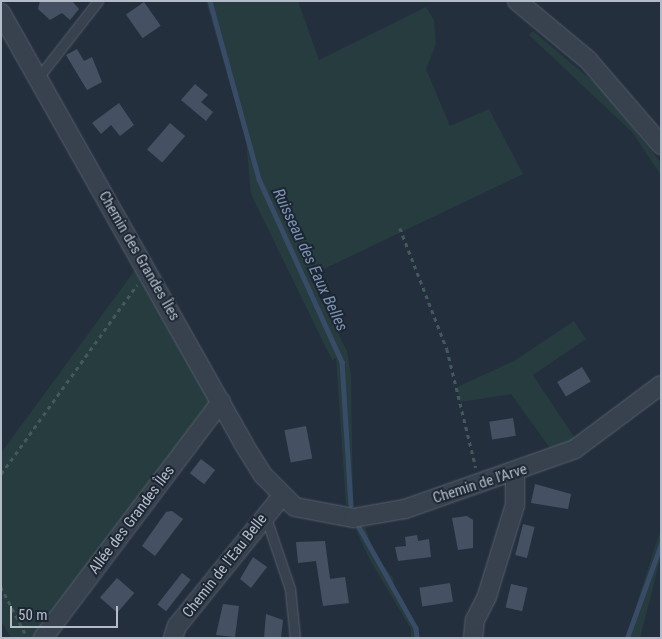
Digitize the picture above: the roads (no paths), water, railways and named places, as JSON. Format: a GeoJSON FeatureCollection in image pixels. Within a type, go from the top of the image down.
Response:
{"type":"FeatureCollection","features":[{"type":"Feature","properties":{"kind":"street"},"geometry":{"type":"LineString","coordinates":[[517,1],[588,60],[661,145]]}},
{"type":"Feature","properties":{"kind":"street","name":"Chemin des Grandes Îles"},"geometry":{"type":"LineString","coordinates":[[1,13],[254,461],[281,496]]}},
{"type":"Feature","properties":{"kind":"street","name":"Chemin de l'Arve"},"geometry":{"type":"LineString","coordinates":[[281,496],[312,513],[373,516],[480,481],[515,472],[575,449],[661,385]]}},
{"type":"Feature","properties":{"kind":"street","name":"Allée des Grandes Îles"},"geometry":{"type":"LineString","coordinates":[[43,638],[221,402]]}},
{"type":"Feature","properties":{"kind":"street"},"geometry":{"type":"LineString","coordinates":[[474,638],[475,620],[487,596],[515,506],[515,472]]}},
{"type":"Feature","properties":{"kind":"street","name":"Chemin de l'Eau Belle"},"geometry":{"type":"LineString","coordinates":[[173,638],[177,626],[281,496]]}},
{"type":"Feature","properties":{"kind":"lane"},"geometry":{"type":"LineString","coordinates":[[37,79],[98,1]]}},
{"type":"Feature","properties":{"kind":"lane"},"geometry":{"type":"LineString","coordinates":[[265,514],[290,589],[295,638]]}},
{"type":"Feature","properties":{"kind":"waterway","name":"Ruisseau des Eaux Belles"},"geometry":{"type":"LineString","coordinates":[[210,1],[259,179],[342,362],[351,505]]}},
{"type":"Feature","properties":{"kind":"waterway","name":"Ruisseau des Eaux Belles"},"geometry":{"type":"LineString","coordinates":[[359,527],[416,628],[417,638]]}},
{"type":"Feature","properties":{"kind":"waterway"},"geometry":{"type":"LineString","coordinates":[[627,638],[661,544]]}}]}
